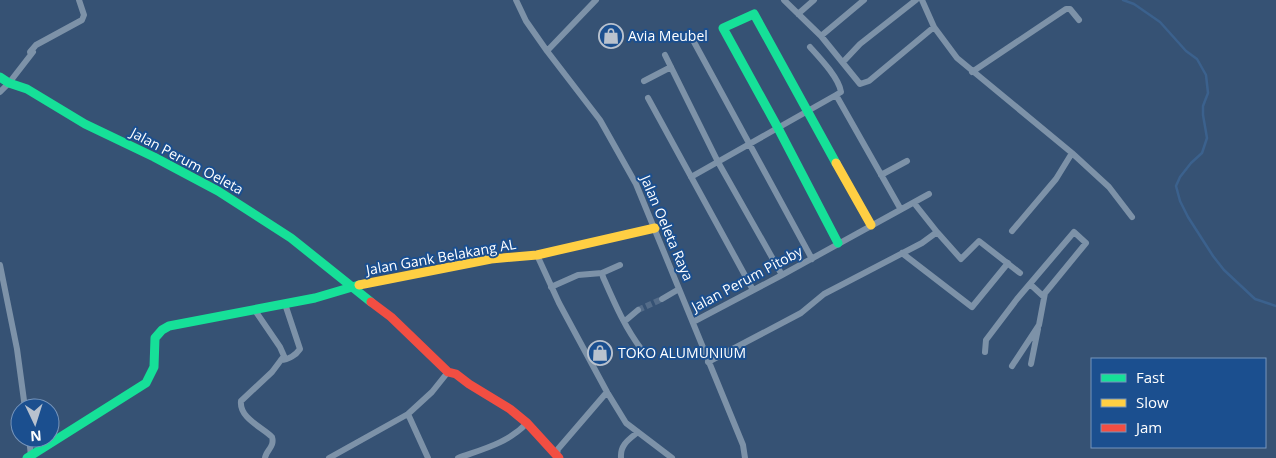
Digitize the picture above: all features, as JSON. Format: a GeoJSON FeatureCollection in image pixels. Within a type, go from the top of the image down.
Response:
{"type":"FeatureCollection","features":[{"type":"Feature","properties":{"kind":"street"},"geometry":{"type":"LineString","coordinates":[[0,92],[33,52],[30,52],[36,45],[82,20],[84,15],[79,0]]}},
{"type":"Feature","properties":{"kind":"street","name":"Jalan Oeleta Raya"},"geometry":{"type":"LineString","coordinates":[[516,0],[526,21],[600,120],[636,184],[743,445],[745,458]]}},
{"type":"Feature","properties":{"kind":"street"},"geometry":{"type":"LineString","coordinates":[[547,51],[596,0]]}},
{"type":"Feature","properties":{"kind":"street"},"geometry":{"type":"LineString","coordinates":[[784,0],[821,36],[858,82],[866,82],[934,27]]}},
{"type":"Feature","properties":{"kind":"street"},"geometry":{"type":"LineString","coordinates":[[798,14],[814,0]]}},
{"type":"Feature","properties":{"kind":"street"},"geometry":{"type":"LineString","coordinates":[[821,36],[864,0]]}},
{"type":"Feature","properties":{"kind":"street"},"geometry":{"type":"LineString","coordinates":[[842,62],[860,44],[916,0]]}},
{"type":"Feature","properties":{"kind":"street"},"geometry":{"type":"LineString","coordinates":[[922,0],[934,27],[950,50],[972,72],[1072,153],[1109,187],[1132,217]]}},
{"type":"Feature","properties":{"kind":"street"},"geometry":{"type":"LineString","coordinates":[[972,72],[1066,9],[1070,9],[1079,20]]}},
{"type":"Feature","properties":{"kind":"street"},"geometry":{"type":"LineString","coordinates":[[838,243],[778,128],[722,28],[754,14],[871,225]]}},
{"type":"Feature","properties":{"kind":"street"},"geometry":{"type":"LineString","coordinates":[[694,42],[749,145],[813,258]]}},
{"type":"Feature","properties":{"kind":"street"},"geometry":{"type":"LineString","coordinates":[[691,177],[841,92],[841,88],[810,47]]}},
{"type":"Feature","properties":{"kind":"street"},"geometry":{"type":"LineString","coordinates":[[665,55],[718,162],[782,275]]}},
{"type":"Feature","properties":{"kind":"street"},"geometry":{"type":"LineString","coordinates":[[644,81],[671,67]]}},
{"type":"Feature","properties":{"kind":"street","name":"Jalan Perum Oeleta"},"geometry":{"type":"LineString","coordinates":[[0,77],[9,83],[27,89],[85,124],[154,157],[218,191],[292,238],[350,287],[391,317],[448,372],[456,374],[498,401],[527,423],[556,457]]}},
{"type":"Feature","properties":{"kind":"street"},"geometry":{"type":"LineString","coordinates":[[836,95],[900,208]]}},
{"type":"Feature","properties":{"kind":"street"},"geometry":{"type":"LineString","coordinates":[[648,98],[753,290]]}},
{"type":"Feature","properties":{"kind":"street"},"geometry":{"type":"LineString","coordinates":[[1012,231],[1056,179],[1072,153]]}},
{"type":"Feature","properties":{"kind":"street"},"geometry":{"type":"LineString","coordinates":[[880,175],[907,161]]}},
{"type":"Feature","properties":{"kind":"street","name":"Jalan Perum Pitoby"},"geometry":{"type":"LineString","coordinates":[[693,322],[813,258],[900,208],[914,203],[929,194]]}},
{"type":"Feature","properties":{"kind":"street"},"geometry":{"type":"LineString","coordinates":[[914,203],[961,259],[979,241],[1020,273]]}},
{"type":"Feature","properties":{"kind":"street","name":"Jalan Gank Belakang AL"},"geometry":{"type":"LineString","coordinates":[[350,287],[491,259],[537,254],[655,228]]}},
{"type":"Feature","properties":{"kind":"street"},"geometry":{"type":"LineString","coordinates":[[708,362],[801,313],[824,294],[922,243],[937,232]]}},
{"type":"Feature","properties":{"kind":"street"},"geometry":{"type":"LineString","coordinates":[[985,352],[986,340],[1074,232],[1086,243],[1045,292],[1031,364]]}},
{"type":"Feature","properties":{"kind":"street"},"geometry":{"type":"LineString","coordinates":[[902,253],[972,307],[1008,263]]}},
{"type":"Feature","properties":{"kind":"street","name":"Jalan Gank Belakang AL"},"geometry":{"type":"LineString","coordinates":[[537,254],[551,287],[607,392],[626,423],[672,458]]}},
{"type":"Feature","properties":{"kind":"street"},"geometry":{"type":"LineString","coordinates":[[0,265],[24,398]]}},
{"type":"Feature","properties":{"kind":"street"},"geometry":{"type":"LineString","coordinates":[[551,287],[578,275],[602,273],[620,265]]}},
{"type":"Feature","properties":{"kind":"street"},"geometry":{"type":"LineString","coordinates":[[602,273],[616,307],[642,350]]}},
{"type":"Feature","properties":{"kind":"street"},"geometry":{"type":"LineString","coordinates":[[1030,284],[1044,297]]}},
{"type":"Feature","properties":{"kind":"street"},"geometry":{"type":"LineString","coordinates":[[29,457],[146,383],[155,362],[155,341],[163,329],[169,326],[315,298],[350,287]]}},
{"type":"Feature","properties":{"kind":"street","name":"Jalan Perum Pitoby"},"geometry":{"type":"LineString","coordinates":[[662,299],[679,289]]}},
{"type":"Feature","properties":{"kind":"street"},"geometry":{"type":"LineString","coordinates":[[280,360],[285,360],[296,354],[300,349],[285,304]]}},
{"type":"Feature","properties":{"kind":"street"},"geometry":{"type":"LineString","coordinates":[[254,309],[284,356],[272,372],[241,401],[244,413],[272,437],[272,445],[265,458]]}},
{"type":"Feature","properties":{"kind":"street"},"geometry":{"type":"LineString","coordinates":[[625,321],[638,310]]}},
{"type":"Feature","properties":{"kind":"street"},"geometry":{"type":"LineString","coordinates":[[1012,366],[1039,325]]}},
{"type":"Feature","properties":{"kind":"street"},"geometry":{"type":"LineString","coordinates":[[329,458],[408,414],[432,392],[448,372]]}},
{"type":"Feature","properties":{"kind":"street"},"geometry":{"type":"LineString","coordinates":[[556,457],[558,449],[607,392]]}},
{"type":"Feature","properties":{"kind":"street"},"geometry":{"type":"LineString","coordinates":[[408,414],[428,458]]}},
{"type":"Feature","properties":{"kind":"street"},"geometry":{"type":"LineString","coordinates":[[458,458],[504,441],[527,423]]}},
{"type":"Feature","properties":{"kind":"street"},"geometry":{"type":"LineString","coordinates":[[621,458],[621,450],[626,441],[638,432]]}},
{"type":"Feature","properties":{"kind":"waterway"},"geometry":{"type":"LineString","coordinates":[[1123,0],[1134,4],[1160,22],[1186,51],[1197,59],[1206,75],[1208,93],[1203,106],[1203,115],[1207,138],[1202,153],[1191,163],[1180,177],[1176,186],[1180,201],[1188,217],[1224,270],[1255,299],[1276,306]]}},
{"type":"Feature","properties":{"kind":"tunnel"},"geometry":{"type":"LineString","coordinates":[[638,310],[662,299]]}},
{"type":"Feature","properties":{"kind":"traffic: fast"},"geometry":{"type":"LineString","coordinates":[[836,163],[754,14],[723,28],[838,243]]}},
{"type":"Feature","properties":{"kind":"traffic: fast"},"geometry":{"type":"LineString","coordinates":[[0,77],[9,83],[27,89],[85,124],[154,157],[218,191],[291,238],[371,302]]}},
{"type":"Feature","properties":{"kind":"traffic: fast"},"geometry":{"type":"LineString","coordinates":[[27,458],[146,383],[154,367],[155,338],[162,330],[169,326],[315,298],[359,285]]}},
{"type":"Feature","properties":{"kind":"traffic: slow"},"geometry":{"type":"LineString","coordinates":[[836,163],[871,225]]}},
{"type":"Feature","properties":{"kind":"traffic: slow"},"geometry":{"type":"LineString","coordinates":[[359,285],[491,259],[537,255],[655,228]]}},
{"type":"Feature","properties":{"kind":"traffic: jam"},"geometry":{"type":"LineString","coordinates":[[371,302],[391,317],[448,372],[456,374],[510,409],[527,423],[559,458]]}},
{"type":"Feature","properties":{"kind":"place","name":"Avia Meubel"},"geometry":{"type":"Point","coordinates":[611,36]}},
{"type":"Feature","properties":{"kind":"place","name":"TOKO ALUMUNIUM"},"geometry":{"type":"Point","coordinates":[600,353]}}]}
